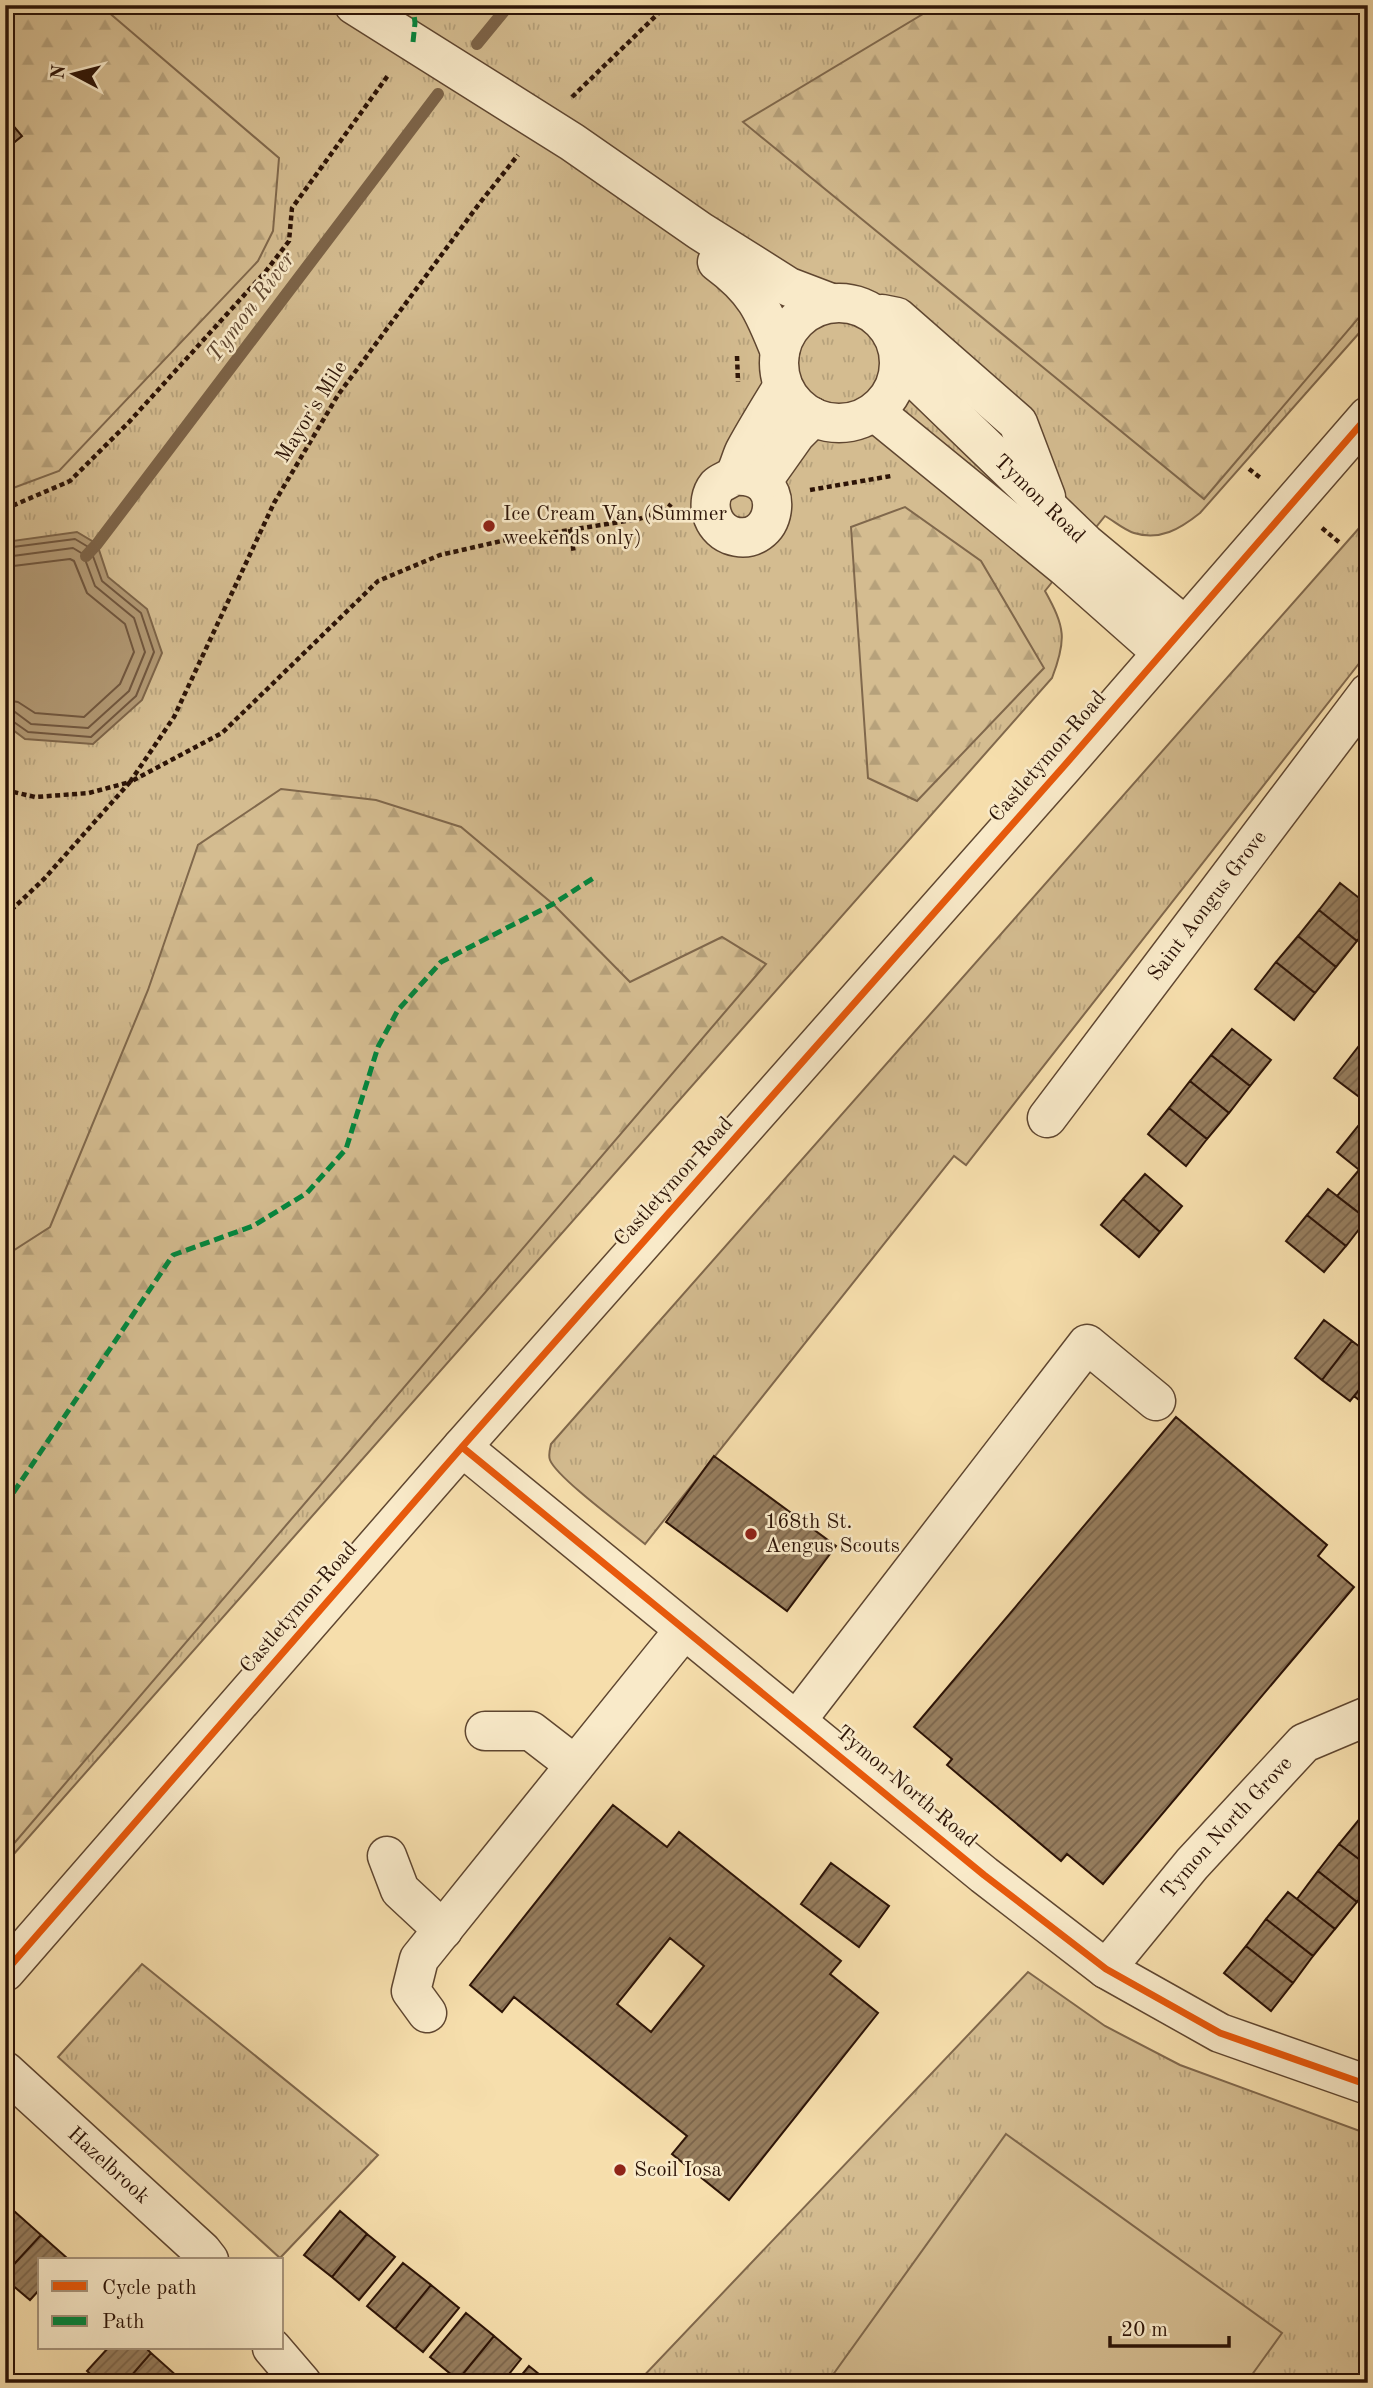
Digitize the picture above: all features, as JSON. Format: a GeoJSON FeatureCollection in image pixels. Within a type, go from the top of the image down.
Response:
{"type":"FeatureCollection","features":[{"type":"Feature","properties":{"kind":"street"},"geometry":{"type":"LineString","coordinates":[[354,5],[558,134],[700,231],[789,287],[831,303]]}},
{"type":"Feature","properties":{"kind":"street"},"geometry":{"type":"LineString","coordinates":[[558,134],[583,165],[737,276],[761,306],[782,369],[800,409],[813,417],[828,422],[860,420],[875,412],[888,399],[897,382],[900,364],[898,346],[890,330],[878,316],[847,303],[831,303],[813,309],[798,319],[786,334],[782,369],[749,444],[748,479],[813,417]]}},
{"type":"Feature","properties":{"kind":"street"},"geometry":{"type":"LineString","coordinates":[[870,312],[897,317],[1018,424],[1050,508]]}},
{"type":"Feature","properties":{"kind":"street","name":"Tymon Road"},"geometry":{"type":"LineString","coordinates":[[900,364],[1085,543],[1173,639]]}},
{"type":"Feature","properties":{"kind":"street","name":"Tymon Road"},"geometry":{"type":"LineString","coordinates":[[875,412],[1065,567],[1173,639]]}},
{"type":"Feature","properties":{"kind":"street","name":"Castletymon Road"},"geometry":{"type":"LineString","coordinates":[[5,1972],[462,1447],[881,974],[1368,416]]}},
{"type":"Feature","properties":{"kind":"street","name":"Saint Aongus Grove"},"geometry":{"type":"LineString","coordinates":[[1047,1118],[1368,693]]}},
{"type":"Feature","properties":{"kind":"street"},"geometry":{"type":"LineString","coordinates":[[797,1720],[1087,1345],[1156,1401]]}},
{"type":"Feature","properties":{"kind":"street","name":"Tymon North Road"},"geometry":{"type":"LineString","coordinates":[[462,1447],[985,1875],[1106,1969],[1220,2033],[1368,2085]]}},
{"type":"Feature","properties":{"kind":"street"},"geometry":{"type":"LineString","coordinates":[[427,2013],[411,1991],[419,1959],[684,1629]]}},
{"type":"Feature","properties":{"kind":"street","name":"Tymon North Grove"},"geometry":{"type":"LineString","coordinates":[[1106,1969],[1192,1864],[1304,1742],[1368,1716]]}},
{"type":"Feature","properties":{"kind":"street"},"geometry":{"type":"LineString","coordinates":[[485,1731],[531,1731],[575,1765]]}},
{"type":"Feature","properties":{"kind":"street"},"geometry":{"type":"LineString","coordinates":[[387,1856],[400,1890],[443,1930]]}},
{"type":"Feature","properties":{"kind":"street","name":"Hazelbrook"},"geometry":{"type":"LineString","coordinates":[[5,2071],[207,2258]]}},
{"type":"Feature","properties":{"kind":"street"},"geometry":{"type":"LineString","coordinates":[[274,2350],[302,2383]]}},
{"type":"Feature","properties":{"kind":"path"},"geometry":{"type":"LineString","coordinates":[[5,509],[70,481],[129,422],[266,271],[289,241],[292,208],[412,42]]}},
{"type":"Feature","properties":{"kind":"path"},"geometry":{"type":"LineString","coordinates":[[736,344],[738,389]]}},
{"type":"Feature","properties":{"kind":"path"},"geometry":{"type":"LineString","coordinates":[[5,790],[35,797],[89,793],[130,782],[222,733],[378,581],[440,555],[506,540],[639,519],[667,509],[675,500]]}},
{"type":"Feature","properties":{"kind":"path"},"geometry":{"type":"LineString","coordinates":[[1314,522],[1340,543]]}},
{"type":"Feature","properties":{"kind":"path"},"geometry":{"type":"LineString","coordinates":[[570,529],[574,554]]}},
{"type":"Feature","properties":{"kind":"path"},"geometry":{"type":"LineString","coordinates":[[5,916],[44,879],[130,782]]}},
{"type":"Feature","properties":{"kind":"green space"},"geometry":{"type":"Polygon","coordinates":[[[5,5],[1368,5],[1368,323],[1192,519],[1169,532],[1152,536],[1130,532],[1105,516],[1045,591],[1057,614],[1062,633],[1060,653],[1052,678],[5,1864],[5,5]]]}},
{"type":"Feature","properties":{"kind":"green space"},"geometry":{"type":"Polygon","coordinates":[[[5,5],[100,5],[279,158],[273,231],[258,261],[59,471],[5,491],[5,5]]]}},
{"type":"Feature","properties":{"kind":"green space"},"geometry":{"type":"Polygon","coordinates":[[[938,5],[1368,5],[1368,307],[1204,499],[743,122],[938,5]]]}},
{"type":"Feature","properties":{"kind":"green space"},"geometry":{"type":"Polygon","coordinates":[[[905,507],[981,561],[1044,668],[917,801],[868,778],[851,527],[905,507]]]}},
{"type":"Feature","properties":{"kind":"green space"},"geometry":{"type":"Polygon","coordinates":[[[1368,518],[1368,652],[966,1165],[954,1156],[645,1544],[565,1479],[549,1458],[551,1444],[1368,518]]]}},
{"type":"Feature","properties":{"kind":"green space"},"geometry":{"type":"Polygon","coordinates":[[[281,789],[376,800],[461,827],[553,904],[630,982],[722,937],[766,964],[5,1854],[5,1256],[50,1227],[148,990],[198,845],[281,789]]]}},
{"type":"Feature","properties":{"kind":"green space"},"geometry":{"type":"Polygon","coordinates":[[[142,1964],[378,2155],[280,2258],[58,2057],[142,1964]]]}},
{"type":"Feature","properties":{"kind":"green space"},"geometry":{"type":"Polygon","coordinates":[[[1028,1972],[1105,2026],[1180,2065],[1368,2134],[1368,2383],[637,2383],[1028,1972]]]}},
{"type":"Feature","properties":{"kind":"green space"},"geometry":{"type":"Polygon","coordinates":[[[1006,2134],[1282,2333],[1246,2383],[827,2383],[1006,2134]]]}},
{"type":"Feature","properties":{"kind":"water"},"geometry":{"type":"Polygon","coordinates":[[[77,532],[97,544],[108,577],[147,609],[162,653],[142,700],[93,744],[25,739],[5,724],[5,542],[77,532]]]}},
{"type":"Feature","properties":{"kind":"building"},"geometry":{"type":"Polygon","coordinates":[[[5,116],[22,136],[5,150],[5,116]]]}},
{"type":"Feature","properties":{"kind":"building"},"geometry":{"type":"Polygon","coordinates":[[[1368,858],[1368,872],[1361,867],[1368,858]]]}},
{"type":"Feature","properties":{"kind":"building"},"geometry":{"type":"Polygon","coordinates":[[[1340,883],[1368,905],[1368,928],[1357,941],[1319,910],[1340,883]]]}},
{"type":"Feature","properties":{"kind":"building"},"geometry":{"type":"Polygon","coordinates":[[[1319,910],[1357,941],[1336,967],[1298,936],[1319,910]]]}},
{"type":"Feature","properties":{"kind":"building"},"geometry":{"type":"Polygon","coordinates":[[[1298,936],[1336,967],[1315,993],[1276,962],[1298,936]]]}},
{"type":"Feature","properties":{"kind":"building"},"geometry":{"type":"Polygon","coordinates":[[[1276,962],[1315,993],[1294,1020],[1255,989],[1276,962]]]}},
{"type":"Feature","properties":{"kind":"building"},"geometry":{"type":"Polygon","coordinates":[[[1232,1029],[1271,1060],[1250,1086],[1211,1055],[1232,1029]]]}},
{"type":"Feature","properties":{"kind":"building"},"geometry":{"type":"Polygon","coordinates":[[[1365,1038],[1368,1040],[1368,1091],[1362,1099],[1334,1078],[1365,1038]]]}},
{"type":"Feature","properties":{"kind":"building"},"geometry":{"type":"Polygon","coordinates":[[[1211,1055],[1250,1086],[1229,1113],[1190,1081],[1211,1055]]]}},
{"type":"Feature","properties":{"kind":"building"},"geometry":{"type":"Polygon","coordinates":[[[1190,1081],[1229,1113],[1207,1139],[1169,1108],[1190,1081]]]}},
{"type":"Feature","properties":{"kind":"building"},"geometry":{"type":"Polygon","coordinates":[[[1169,1108],[1207,1139],[1186,1166],[1148,1134],[1169,1108]]]}},
{"type":"Feature","properties":{"kind":"building"},"geometry":{"type":"Polygon","coordinates":[[[1358,1126],[1368,1133],[1368,1177],[1337,1152],[1358,1126]]]}},
{"type":"Feature","properties":{"kind":"building"},"geometry":{"type":"Polygon","coordinates":[[[1359,1170],[1368,1177],[1368,1220],[1337,1196],[1359,1170]]]}},
{"type":"Feature","properties":{"kind":"building"},"geometry":{"type":"Polygon","coordinates":[[[1145,1174],[1182,1206],[1160,1232],[1123,1199],[1145,1174]]]}},
{"type":"Feature","properties":{"kind":"building"},"geometry":{"type":"Polygon","coordinates":[[[1328,1189],[1367,1219],[1346,1246],[1307,1215],[1328,1189]]]}},
{"type":"Feature","properties":{"kind":"building"},"geometry":{"type":"Polygon","coordinates":[[[1123,1199],[1160,1232],[1139,1257],[1101,1225],[1123,1199]]]}},
{"type":"Feature","properties":{"kind":"building"},"geometry":{"type":"Polygon","coordinates":[[[1307,1215],[1346,1246],[1324,1272],[1286,1241],[1307,1215]]]}},
{"type":"Feature","properties":{"kind":"building"},"geometry":{"type":"Polygon","coordinates":[[[1324,1320],[1352,1341],[1322,1380],[1295,1358],[1324,1320]]]}},
{"type":"Feature","properties":{"kind":"building"},"geometry":{"type":"Polygon","coordinates":[[[1352,1341],[1368,1353],[1368,1379],[1350,1401],[1322,1380],[1352,1341]]]}},
{"type":"Feature","properties":{"kind":"building"},"geometry":{"type":"Polygon","coordinates":[[[1368,1379],[1368,1407],[1354,1396],[1368,1379]]]}},
{"type":"Feature","properties":{"kind":"building"},"geometry":{"type":"Polygon","coordinates":[[[1176,1417],[1327,1545],[1318,1556],[1354,1587],[1103,1884],[1067,1854],[1061,1861],[947,1765],[952,1759],[914,1727],[1176,1417]]]}},
{"type":"Feature","properties":{"kind":"building","name":"168th St. Aengus Scouts"},"geometry":{"type":"Polygon","coordinates":[[[714,1456],[836,1546],[787,1611],[666,1522],[714,1456]]]}},
{"type":"Feature","properties":{"kind":"building"},"geometry":{"type":"Polygon","coordinates":[[[613,1805],[667,1847],[679,1832],[841,1961],[830,1974],[878,2013],[729,2200],[672,2154],[687,2136],[514,1997],[502,2012],[470,1985],[613,1805]],[[670,1938],[617,2004],[651,2032],[704,1966],[670,1938]]]}},
{"type":"Feature","properties":{"kind":"building"},"geometry":{"type":"Polygon","coordinates":[[[1368,1808],[1368,1822],[1361,1817],[1368,1808]]]}},
{"type":"Feature","properties":{"kind":"building"},"geometry":{"type":"Polygon","coordinates":[[[1361,1817],[1368,1822],[1368,1866],[1339,1844],[1361,1817]]]}},
{"type":"Feature","properties":{"kind":"building"},"geometry":{"type":"Polygon","coordinates":[[[1339,1844],[1368,1866],[1368,1887],[1357,1902],[1318,1871],[1339,1844]]]}},
{"type":"Feature","properties":{"kind":"building"},"geometry":{"type":"Polygon","coordinates":[[[831,1863],[889,1906],[859,1947],[801,1904],[831,1863]]]}},
{"type":"Feature","properties":{"kind":"building"},"geometry":{"type":"Polygon","coordinates":[[[1318,1871],[1357,1902],[1335,1929],[1297,1899],[1318,1871]]]}},
{"type":"Feature","properties":{"kind":"building"},"geometry":{"type":"Polygon","coordinates":[[[1288,1892],[1335,1929],[1313,1956],[1266,1919],[1288,1892]]]}},
{"type":"Feature","properties":{"kind":"building"},"geometry":{"type":"Polygon","coordinates":[[[1266,1919],[1313,1956],[1293,1983],[1246,1946],[1266,1919]]]}},
{"type":"Feature","properties":{"kind":"building"},"geometry":{"type":"Polygon","coordinates":[[[1246,1946],[1293,1983],[1271,2011],[1224,1973],[1246,1946]]]}},
{"type":"Feature","properties":{"kind":"building"},"geometry":{"type":"Polygon","coordinates":[[[14,2211],[41,2235],[5,2274],[5,2220],[14,2211]]]}},
{"type":"Feature","properties":{"kind":"building"},"geometry":{"type":"Polygon","coordinates":[[[340,2211],[367,2234],[332,2277],[304,2255],[340,2211]]]}},
{"type":"Feature","properties":{"kind":"building"},"geometry":{"type":"Polygon","coordinates":[[[367,2234],[395,2257],[359,2300],[332,2277],[367,2234]]]}},
{"type":"Feature","properties":{"kind":"building"},"geometry":{"type":"Polygon","coordinates":[[[41,2235],[67,2258],[38,2258],[38,2291],[30,2300],[5,2279],[5,2274],[41,2235]]]}},
{"type":"Feature","properties":{"kind":"building"},"geometry":{"type":"Polygon","coordinates":[[[403,2263],[431,2285],[395,2329],[367,2306],[403,2263]]]}},
{"type":"Feature","properties":{"kind":"building"},"geometry":{"type":"Polygon","coordinates":[[[431,2285],[459,2308],[423,2352],[395,2329],[431,2285]]]}},
{"type":"Feature","properties":{"kind":"building"},"geometry":{"type":"Polygon","coordinates":[[[466,2313],[494,2336],[458,2380],[430,2357],[466,2313]]]}},
{"type":"Feature","properties":{"kind":"building"},"geometry":{"type":"Polygon","coordinates":[[[494,2336],[521,2359],[502,2383],[462,2383],[458,2380],[494,2336]]]}},
{"type":"Feature","properties":{"kind":"building"},"geometry":{"type":"Polygon","coordinates":[[[106,2350],[148,2350],[151,2353],[125,2383],[100,2383],[87,2371],[106,2350]]]}},
{"type":"Feature","properties":{"kind":"building"},"geometry":{"type":"Polygon","coordinates":[[[151,2353],[178,2377],[173,2383],[125,2383],[151,2353]]]}},
{"type":"Feature","properties":{"kind":"building"},"geometry":{"type":"Polygon","coordinates":[[[529,2366],[550,2383],[515,2383],[529,2366]]]}},
{"type":"Feature","properties":{"kind":"waterway","name":"Tymon River"},"geometry":{"type":"LineString","coordinates":[[477,44],[509,5]]}},
{"type":"Feature","properties":{"kind":"waterway","name":"Tymon River"},"geometry":{"type":"LineString","coordinates":[[86,556],[438,94]]}},
{"type":"Feature","properties":{"kind":"marked path"},"geometry":{"type":"LineString","coordinates":[[413,5],[413,42]]}},
{"type":"Feature","properties":{"kind":"marked path"},"geometry":{"type":"LineString","coordinates":[[5,1505],[173,1255],[253,1226],[307,1193],[346,1149],[378,1047],[398,1010],[441,962],[553,904],[595,877]]}},
{"type":"Feature","properties":{"kind":"cycle path"},"geometry":{"type":"LineString","coordinates":[[5,1972],[462,1447],[1064,766],[1368,416]]}},
{"type":"Feature","properties":{"kind":"cycle path"},"geometry":{"type":"LineString","coordinates":[[462,1447],[984,1875],[1106,1969],[1220,2033],[1368,2085]]}},
{"type":"Feature","properties":{"kind":"place","name":"Ice Cream Van (Summer weekends only)"},"geometry":{"type":"Point","coordinates":[489,526]}},
{"type":"Feature","properties":{"kind":"place","name":"168th St. Aengus Scouts"},"geometry":{"type":"Point","coordinates":[751,1534]}},
{"type":"Feature","properties":{"kind":"place","name":"Scoil Iosa"},"geometry":{"type":"Point","coordinates":[620,2170]}}]}
